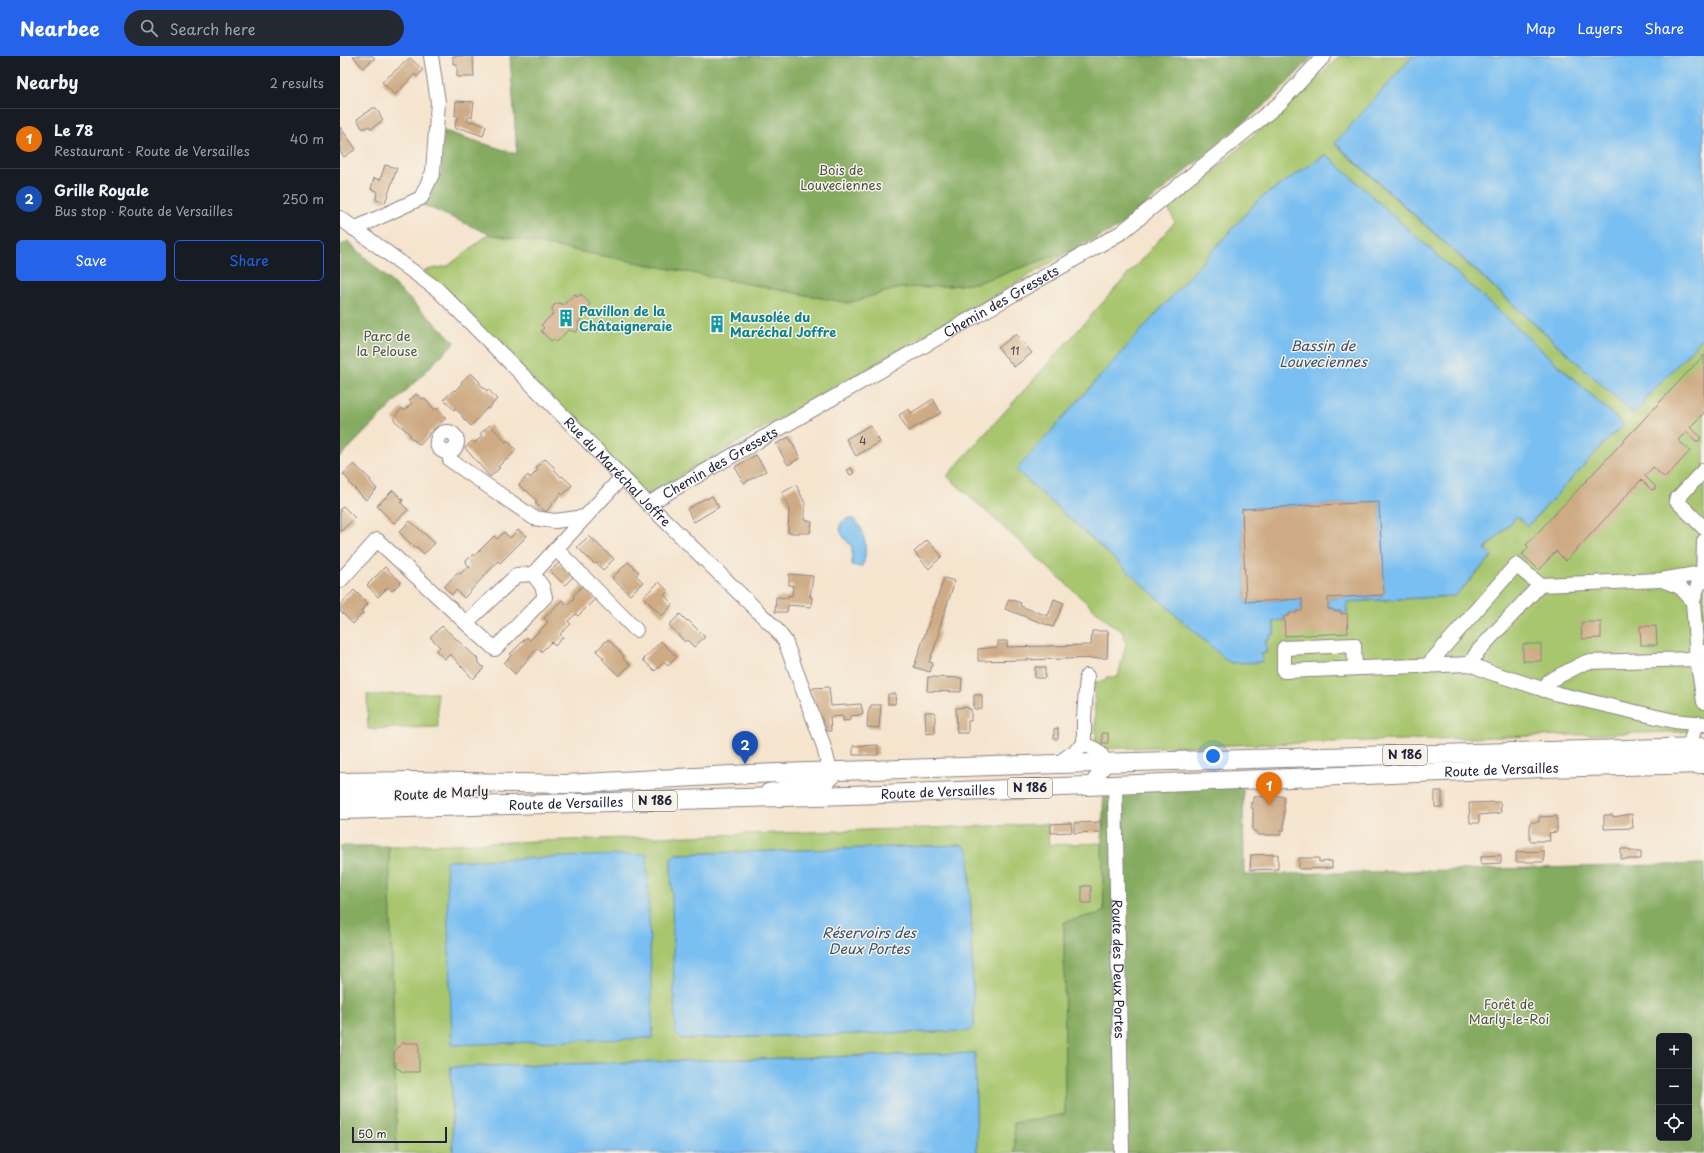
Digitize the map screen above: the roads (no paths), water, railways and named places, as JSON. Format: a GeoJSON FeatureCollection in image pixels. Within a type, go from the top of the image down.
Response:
{"type":"FeatureCollection","features":[{"type":"Feature","properties":{"kind":"main road","name":"Route de Versailles"},"geometry":{"type":"LineString","coordinates":[[340,782],[396,781],[566,784],[830,772],[1057,764],[1106,764],[1696,747]]}},
{"type":"Feature","properties":{"kind":"main road","name":"Route de Versailles"},"geometry":{"type":"LineString","coordinates":[[340,810],[745,799],[1542,768],[1704,764]]}},
{"type":"Feature","properties":{"kind":"main road","name":"Route de Marly"},"geometry":{"type":"LineString","coordinates":[[340,797],[544,788],[566,784]]}},
{"type":"Feature","properties":{"kind":"street"},"geometry":{"type":"LineString","coordinates":[[345,225],[421,198],[433,172],[438,102],[431,56]]}},
{"type":"Feature","properties":{"kind":"street","name":"Chemin des Gressets"},"geometry":{"type":"LineString","coordinates":[[648,504],[1122,232],[1280,103],[1324,56]]}},
{"type":"Feature","properties":{"kind":"street","name":"Rue du Maréchal Joffre"},"geometry":{"type":"LineString","coordinates":[[345,225],[438,290],[648,504],[775,628],[785,641],[823,744],[830,772]]}},
{"type":"Feature","properties":{"kind":"street"},"geometry":{"type":"LineString","coordinates":[[448,452],[450,460],[534,518],[555,521],[585,518]]}},
{"type":"Feature","properties":{"kind":"street"},"geometry":{"type":"LineString","coordinates":[[1704,470],[1676,500],[1704,528]]}},
{"type":"Feature","properties":{"kind":"street"},"geometry":{"type":"LineString","coordinates":[[466,624],[517,575],[533,574],[622,477]]}},
{"type":"Feature","properties":{"kind":"street"},"geometry":{"type":"LineString","coordinates":[[340,581],[377,540],[466,624],[495,649],[545,597],[542,586],[533,574]]}},
{"type":"Feature","properties":{"kind":"street"},"geometry":{"type":"LineString","coordinates":[[1704,541],[1699,599],[1700,655],[1704,694]]}},
{"type":"Feature","properties":{"kind":"street"},"geometry":{"type":"LineString","coordinates":[[556,549],[636,630]]}},
{"type":"Feature","properties":{"kind":"street"},"geometry":{"type":"LineString","coordinates":[[1427,666],[1516,564],[1540,585],[1661,580],[1702,573]]}},
{"type":"Feature","properties":{"kind":"street"},"geometry":{"type":"LineString","coordinates":[[1661,580],[1680,587],[1699,599]]}},
{"type":"Feature","properties":{"kind":"street"},"geometry":{"type":"LineString","coordinates":[[1470,664],[1478,651],[1540,585]]}},
{"type":"Feature","properties":{"kind":"street"},"geometry":{"type":"LineString","coordinates":[[1355,668],[1354,645],[1284,648],[1284,671],[1470,664],[1489,672],[1544,690],[1674,721],[1700,724],[1696,747]]}},
{"type":"Feature","properties":{"kind":"street"},"geometry":{"type":"LineString","coordinates":[[1544,690],[1549,681],[1586,662],[1700,655]]}},
{"type":"Feature","properties":{"kind":"street"},"geometry":{"type":"LineString","coordinates":[[1084,745],[1087,676]]}},
{"type":"Feature","properties":{"kind":"street"},"geometry":{"type":"LineString","coordinates":[[1704,692],[1704,702]]}},
{"type":"Feature","properties":{"kind":"street"},"geometry":{"type":"LineString","coordinates":[[1084,745],[1095,748],[1102,755],[1106,764],[1090,786]]}},
{"type":"Feature","properties":{"kind":"street"},"geometry":{"type":"LineString","coordinates":[[1057,764],[1084,745]]}},
{"type":"Feature","properties":{"kind":"street"},"geometry":{"type":"LineString","coordinates":[[745,799],[766,791],[828,782],[832,778],[830,772]]}},
{"type":"Feature","properties":{"kind":"street"},"geometry":{"type":"LineString","coordinates":[[396,781],[408,795]]}},
{"type":"Feature","properties":{"kind":"street","name":"Route des Deux Portes"},"geometry":{"type":"LineString","coordinates":[[1115,785],[1122,1153]]}},
{"type":"Feature","properties":{"kind":"water"},"geometry":{"type":"Polygon","coordinates":[[[1413,56],[1704,56],[1704,336],[1643,402],[1641,407],[1634,414],[1335,143],[1413,56]]]}},
{"type":"Feature","properties":{"kind":"water","name":"Bassin de Louveciennes"},"geometry":{"type":"Polygon","coordinates":[[[1325,155],[1328,156],[1624,425],[1608,439],[1528,526],[1517,516],[1485,549],[1492,556],[1455,596],[1347,602],[1347,613],[1341,614],[1341,611],[1328,609],[1328,598],[1383,595],[1379,502],[1242,509],[1246,602],[1302,599],[1302,611],[1297,611],[1297,613],[1289,613],[1289,616],[1284,616],[1284,620],[1274,621],[1274,635],[1270,635],[1270,639],[1266,640],[1266,653],[1262,653],[1262,662],[1232,663],[1227,661],[1016,470],[1259,199],[1325,155]]]}},
{"type":"Feature","properties":{"kind":"water"},"geometry":{"type":"Polygon","coordinates":[[[849,518],[854,520],[859,525],[864,540],[865,556],[861,567],[852,565],[852,547],[843,536],[840,528],[841,524],[849,518]]]}},
{"type":"Feature","properties":{"kind":"water","name":"Réservoirs des Deux Portes"},"geometry":{"type":"Polygon","coordinates":[[[963,845],[969,852],[974,1026],[969,1031],[681,1039],[675,1033],[671,858],[676,854],[963,845]]]}},
{"type":"Feature","properties":{"kind":"water"},"geometry":{"type":"Polygon","coordinates":[[[647,854],[653,1038],[452,1045],[446,861],[647,854]]]}},
{"type":"Feature","properties":{"kind":"water"},"geometry":{"type":"Polygon","coordinates":[[[975,1053],[977,1153],[453,1153],[451,1067],[975,1053]]]}},
{"type":"Feature","properties":{"kind":"place","name":"Pavillon de la Châtaigneraie"},"geometry":{"type":"Point","coordinates":[566,318]}},
{"type":"Feature","properties":{"kind":"place","name":"Mausolée du Maréchal Joffre"},"geometry":{"type":"Point","coordinates":[717,324]}},
{"type":"Feature","properties":{"kind":"place","name":"Grille Royale"},"geometry":{"type":"Point","coordinates":[745,764]}},
{"type":"Feature","properties":{"kind":"place","name":"Le 78"},"geometry":{"type":"Point","coordinates":[1269,805]}},
{"type":"Feature","properties":{"kind":"park label","name":"Bois de Louveciennes"},"geometry":{"type":"Point","coordinates":[841,178]}},
{"type":"Feature","properties":{"kind":"park label","name":"Parc de la Pelouse"},"geometry":{"type":"Point","coordinates":[387,344]}},
{"type":"Feature","properties":{"kind":"park label","name":"Forêt de Marly-le-Roi"},"geometry":{"type":"Point","coordinates":[1509,1012]}}]}
